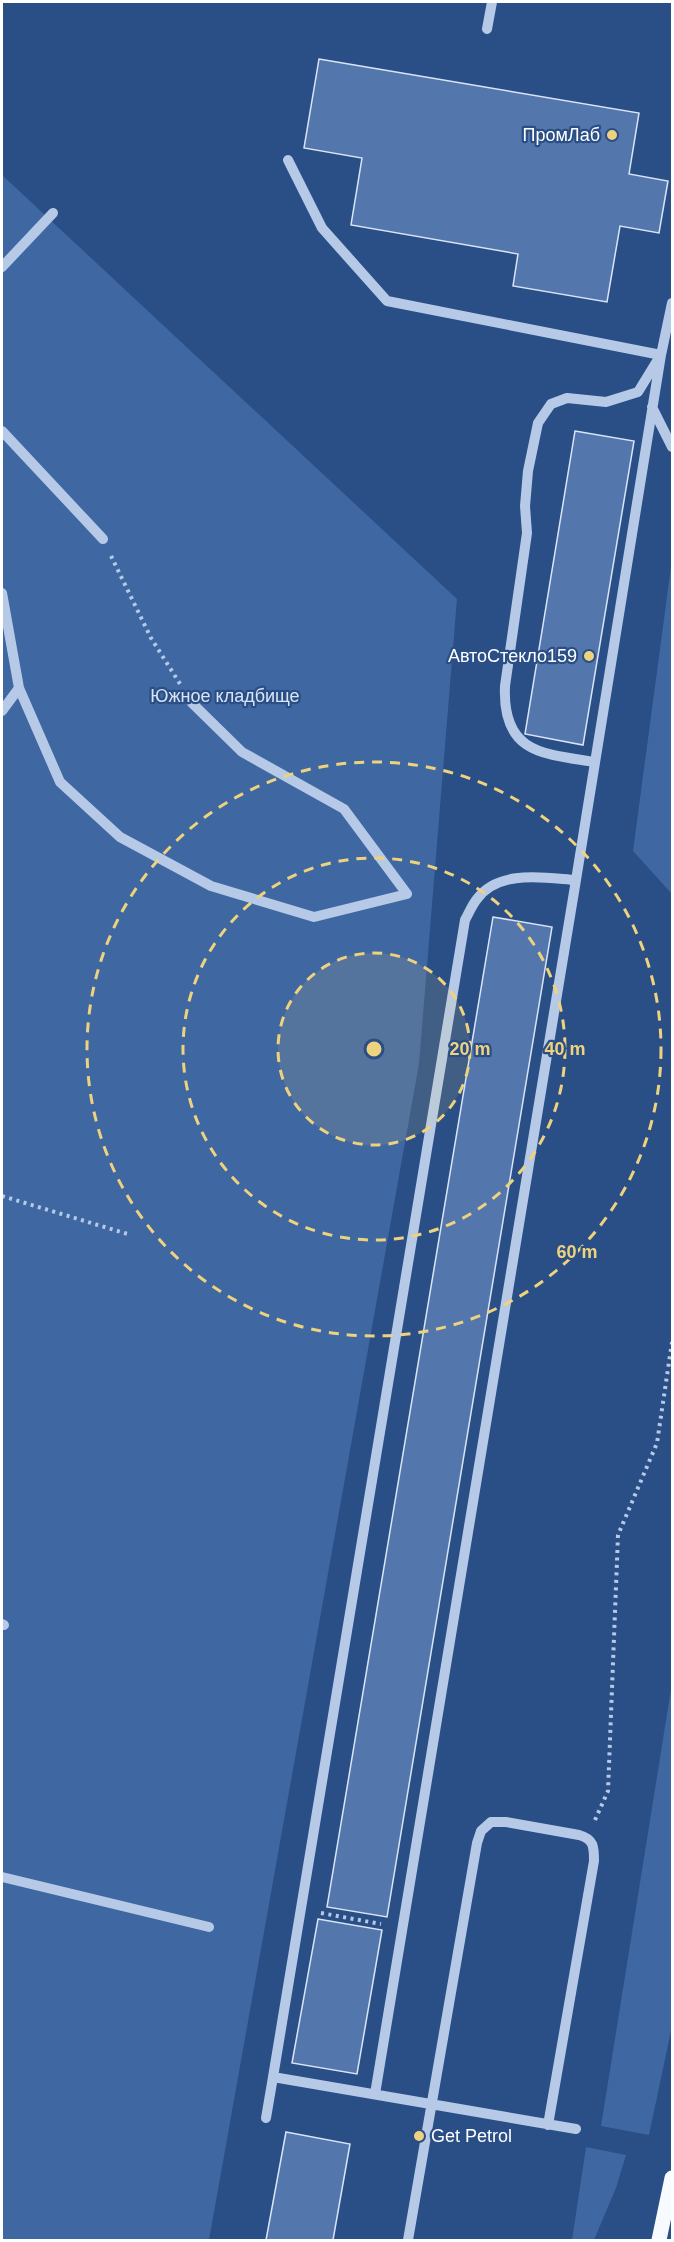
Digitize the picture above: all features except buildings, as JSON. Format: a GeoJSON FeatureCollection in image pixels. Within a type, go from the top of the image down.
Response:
{"type":"FeatureCollection","features":[{"type":"Feature","properties":{"kind":"main road"},"geometry":{"type":"LineString","coordinates":[[659,2241],[672,2178]]}},
{"type":"Feature","properties":{"kind":"lane"},"geometry":{"type":"LineString","coordinates":[[487,29],[492,2]]}},
{"type":"Feature","properties":{"kind":"lane"},"geometry":{"type":"LineString","coordinates":[[288,160],[322,228],[387,301],[661,355]]}},
{"type":"Feature","properties":{"kind":"lane"},"geometry":{"type":"LineString","coordinates":[[2,267],[53,213]]}},
{"type":"Feature","properties":{"kind":"lane"},"geometry":{"type":"LineString","coordinates":[[375,2094],[652,406],[672,303]]}},
{"type":"Feature","properties":{"kind":"lane"},"geometry":{"type":"LineString","coordinates":[[595,762],[534,750],[520,741],[509,724],[504,705],[527,533],[525,506],[528,471],[538,423],[551,404],[567,398],[606,402],[638,392],[661,355]]}},
{"type":"Feature","properties":{"kind":"lane"},"geometry":{"type":"LineString","coordinates":[[652,406],[672,447]]}},
{"type":"Feature","properties":{"kind":"lane"},"geometry":{"type":"LineString","coordinates":[[2,431],[103,539]]}},
{"type":"Feature","properties":{"kind":"lane"},"geometry":{"type":"LineString","coordinates":[[2,593],[19,688],[60,782],[120,837],[211,886],[314,917],[407,894],[344,809],[243,753],[192,703]]}},
{"type":"Feature","properties":{"kind":"lane"},"geometry":{"type":"LineString","coordinates":[[2,711],[19,688]]}},
{"type":"Feature","properties":{"kind":"lane"},"geometry":{"type":"LineString","coordinates":[[266,2118],[465,920],[477,897],[498,882],[529,876],[576,880]]}},
{"type":"Feature","properties":{"kind":"lane"},"geometry":{"type":"LineString","coordinates":[[408,2241],[475,1854],[482,1831],[491,1822],[506,1822],[588,1837],[594,1846],[594,1861],[548,2125]]}},
{"type":"Feature","properties":{"kind":"lane"},"geometry":{"type":"LineString","coordinates":[[2,1877],[209,1927]]}},
{"type":"Feature","properties":{"kind":"lane"},"geometry":{"type":"LineString","coordinates":[[273,2077],[576,2129]]}},
{"type":"Feature","properties":{"kind":"path"},"geometry":{"type":"LineString","coordinates":[[103,539],[151,638],[192,703]]}},
{"type":"Feature","properties":{"kind":"path"},"geometry":{"type":"LineString","coordinates":[[2,1196],[131,1235]]}},
{"type":"Feature","properties":{"kind":"path"},"geometry":{"type":"LineString","coordinates":[[588,1837],[608,1791],[618,1535],[657,1443],[672,1342]]}},
{"type":"Feature","properties":{"kind":"path"},"geometry":{"type":"LineString","coordinates":[[301,1909],[402,1928]]}},
{"type":"Feature","properties":{"kind":"green space","name":"Южное кладбище"},"geometry":{"type":"Polygon","coordinates":[[[2,175],[457,599],[419,1064],[209,2240],[2,2240],[2,175]]]}},
{"type":"Feature","properties":{"kind":"green space"},"geometry":{"type":"Polygon","coordinates":[[[672,559],[672,894],[633,851],[672,559]]]}},
{"type":"Feature","properties":{"kind":"green space"},"geometry":{"type":"Polygon","coordinates":[[[672,1683],[672,2026],[649,2135],[601,2126],[672,1683]]]}},
{"type":"Feature","properties":{"kind":"green space"},"geometry":{"type":"Polygon","coordinates":[[[586,2147],[626,2155],[616,2188],[594,2240],[572,2240],[586,2147]]]}},
{"type":"Feature","properties":{"kind":"place","name":"ПромЛаб"},"geometry":{"type":"Point","coordinates":[612,135]}},
{"type":"Feature","properties":{"kind":"place","name":"АвтоСтекло159"},"geometry":{"type":"Point","coordinates":[589,656]}},
{"type":"Feature","properties":{"kind":"place","name":"Get Petrol"},"geometry":{"type":"Point","coordinates":[419,2136]}}]}
